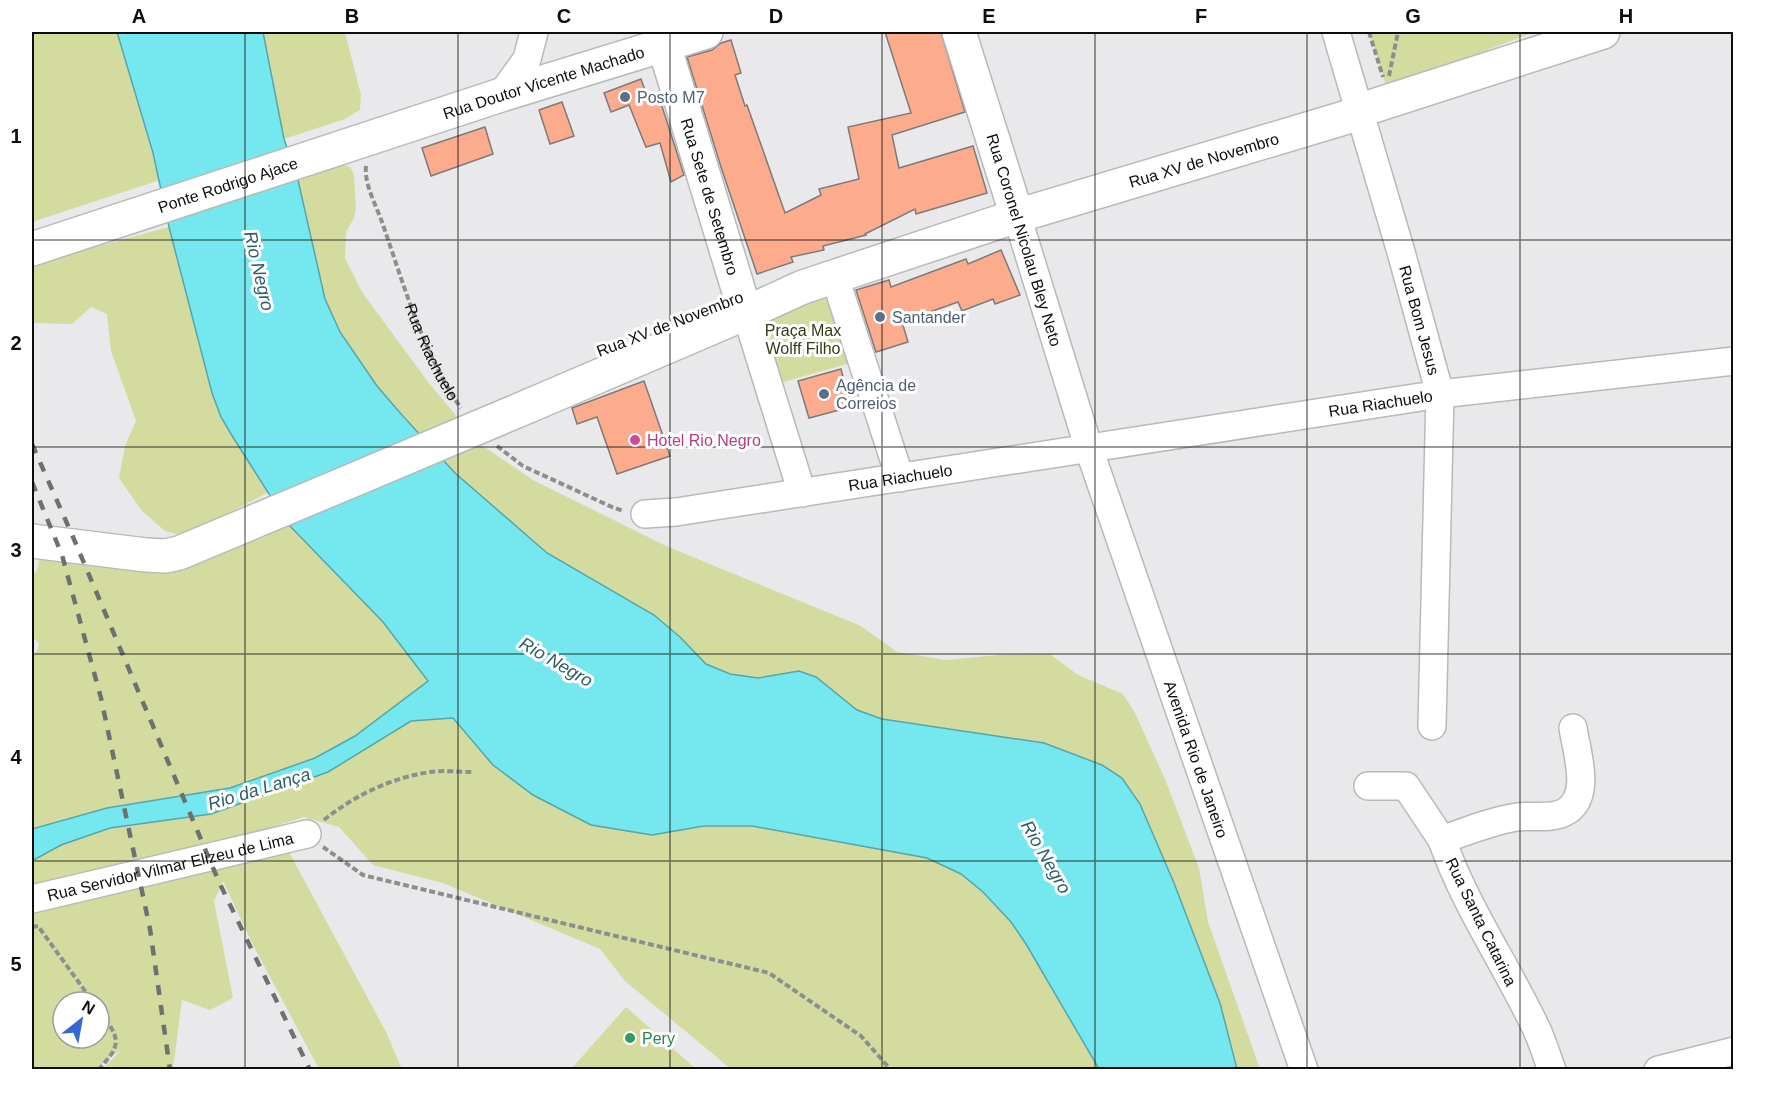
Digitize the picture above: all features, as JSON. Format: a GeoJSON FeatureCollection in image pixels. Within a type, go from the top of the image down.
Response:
{"type":"FeatureCollection","features":[{"type":"Feature","properties":{"kind":"main road","name":"Rua Doutor Vicente Machado"},"geometry":{"type":"LineString","coordinates":[[424,120],[662,38],[706,32]]}},
{"type":"Feature","properties":{"kind":"main road","name":"Rua Coronel Nicolau Bley Neto"},"geometry":{"type":"LineString","coordinates":[[959,32],[1017,216]]}},
{"type":"Feature","properties":{"kind":"main road","name":"Rua XV de Novembro"},"geometry":{"type":"LineString","coordinates":[[34,540],[165,556],[196,546],[563,391],[560,374],[567,364],[743,304],[818,282],[1017,216],[1354,115],[1361,110],[1592,33]]}},
{"type":"Feature","properties":{"kind":"main road","name":"Rua Sete de Setembro"},"geometry":{"type":"LineString","coordinates":[[662,38],[743,304]]}},
{"type":"Feature","properties":{"kind":"main road","name":"Ponte Rodrigo Ajace"},"geometry":{"type":"LineString","coordinates":[[32,249],[424,120]]}},
{"type":"Feature","properties":{"kind":"street"},"geometry":{"type":"LineString","coordinates":[[501,95],[527,59],[534,32]]}},
{"type":"Feature","properties":{"kind":"street","name":"Rua Bom Jesus"},"geometry":{"type":"LineString","coordinates":[[1336,32],[1361,110],[1440,394],[1432,726]]}},
{"type":"Feature","properties":{"kind":"street","name":"Rua Coronel Nicolau Bley Neto"},"geometry":{"type":"LineString","coordinates":[[1017,216],[1089,449]]}},
{"type":"Feature","properties":{"kind":"street"},"geometry":{"type":"LineString","coordinates":[[818,282],[840,293],[900,478]]}},
{"type":"Feature","properties":{"kind":"street","name":"Rua Sete de Setembro"},"geometry":{"type":"LineString","coordinates":[[743,304],[802,493]]}},
{"type":"Feature","properties":{"kind":"street","name":"Rua Riachuelo"},"geometry":{"type":"LineString","coordinates":[[645,514],[676,512],[802,493],[1440,394],[1734,361]]}},
{"type":"Feature","properties":{"kind":"street","name":"Avenida Rio de Janeiro"},"geometry":{"type":"LineString","coordinates":[[1089,449],[1304,1070]]}},
{"type":"Feature","properties":{"kind":"street","name":"Rua Santa Catarina"},"geometry":{"type":"LineString","coordinates":[[1552,1070],[1538,1032],[1470,906],[1453,871],[1442,840],[1518,817],[1562,813],[1575,803],[1581,786],[1573,728]]}},
{"type":"Feature","properties":{"kind":"street"},"geometry":{"type":"LineString","coordinates":[[1368,786],[1406,786],[1442,840]]}},
{"type":"Feature","properties":{"kind":"street","name":"Rua Servidor Vilmar Elizeu de Lima"},"geometry":{"type":"LineString","coordinates":[[32,899],[307,834]]}},
{"type":"Feature","properties":{"kind":"street"},"geometry":{"type":"LineString","coordinates":[[1658,1070],[1734,1051]]}},
{"type":"Feature","properties":{"kind":"path"},"geometry":{"type":"LineString","coordinates":[[1389,78],[1398,32]]}},
{"type":"Feature","properties":{"kind":"path","name":"Rua Riachuelo"},"geometry":{"type":"LineString","coordinates":[[369,161],[365,166],[365,174],[423,335],[442,379],[465,413]]}},
{"type":"Feature","properties":{"kind":"path"},"geometry":{"type":"LineString","coordinates":[[492,442],[524,466],[566,486],[612,507],[630,513],[645,514]]}},
{"type":"Feature","properties":{"kind":"path","name":"Rua Servidor Vilmar Elizeu de Lima"},"geometry":{"type":"LineString","coordinates":[[307,834],[338,809],[378,786],[430,772],[472,772]]}},
{"type":"Feature","properties":{"kind":"path"},"geometry":{"type":"LineString","coordinates":[[307,834],[331,854],[363,875],[770,973],[861,1036],[891,1070]]}},
{"type":"Feature","properties":{"kind":"path"},"geometry":{"type":"LineString","coordinates":[[32,927],[38,926],[84,990]]}},
{"type":"Feature","properties":{"kind":"path"},"geometry":{"type":"LineString","coordinates":[[98,1070],[115,1053],[116,1034],[111,1027]]}},
{"type":"Feature","properties":{"kind":"green space"},"geometry":{"type":"Polygon","coordinates":[[[32,32],[117,32],[160,180],[32,222],[32,32]]]}},
{"type":"Feature","properties":{"kind":"green space"},"geometry":{"type":"Polygon","coordinates":[[[263,32],[345,32],[361,95],[360,110],[345,119],[284,139],[263,32]]]}},
{"type":"Feature","properties":{"kind":"green space"},"geometry":{"type":"Polygon","coordinates":[[[1369,32],[1534,32],[1387,89],[1369,32]]]}},
{"type":"Feature","properties":{"kind":"green space"},"geometry":{"type":"Polygon","coordinates":[[[344,165],[350,167],[354,174],[356,208],[354,218],[346,232],[345,258],[362,292],[428,382],[480,444],[533,480],[666,546],[861,626],[897,652],[946,660],[998,655],[1050,654],[1078,675],[1123,694],[1135,713],[1165,779],[1199,868],[1208,922],[1260,1069],[1237,1069],[1220,1003],[1044,743],[882,719],[857,710],[816,677],[799,672],[758,678],[730,674],[706,664],[680,637],[654,615],[547,553],[455,473],[377,386],[340,332],[325,299],[298,180],[344,165]]]}},
{"type":"Feature","properties":{"kind":"green space"},"geometry":{"type":"Polygon","coordinates":[[[169,227],[212,393],[221,417],[269,492],[184,536],[165,531],[142,511],[119,478],[125,446],[136,421],[111,351],[107,314],[91,307],[72,324],[33,323],[32,326],[32,264],[169,227]]]}},
{"type":"Feature","properties":{"kind":"green space","name":"Praça Max Wolff Filho"},"geometry":{"type":"Polygon","coordinates":[[[829,293],[851,363],[776,384],[757,315],[829,293]]]}},
{"type":"Feature","properties":{"kind":"green space"},"geometry":{"type":"Polygon","coordinates":[[[288,524],[383,622],[428,681],[355,736],[315,758],[230,788],[107,808],[32,829],[32,659],[39,643],[32,637],[32,575],[37,571],[40,552],[159,574],[288,524]]]}},
{"type":"Feature","properties":{"kind":"green space"},"geometry":{"type":"Polygon","coordinates":[[[453,718],[493,765],[533,795],[652,835],[704,826],[752,826],[926,858],[961,874],[983,892],[1011,922],[1026,943],[1099,1069],[731,1069],[625,981],[600,949],[443,883],[373,865],[339,827],[304,817],[275,826],[386,1032],[402,1069],[319,1069],[254,947],[223,881],[214,901],[233,998],[210,1010],[182,1000],[173,1069],[103,1069],[122,1049],[95,1069],[32,1069],[32,903],[44,896],[32,882],[32,861],[61,845],[110,828],[211,814],[328,772],[411,721],[453,718]]]}},
{"type":"Feature","properties":{"kind":"green space","name":"Pery"},"geometry":{"type":"Polygon","coordinates":[[[626,1007],[696,1069],[571,1069],[626,1007]]]}},
{"type":"Feature","properties":{"kind":"water"},"geometry":{"type":"Polygon","coordinates":[[[117,32],[263,32],[284,139],[298,180],[325,299],[340,332],[377,386],[455,473],[547,553],[654,615],[680,637],[706,664],[730,674],[758,678],[799,671],[816,677],[857,710],[882,719],[1044,743],[1102,765],[1122,778],[1140,804],[1174,883],[1220,1003],[1237,1069],[1099,1069],[1011,922],[983,892],[961,874],[927,858],[752,826],[704,826],[652,835],[591,825],[533,795],[493,765],[453,718],[411,721],[328,772],[211,814],[110,828],[61,845],[32,861],[32,829],[107,808],[230,788],[315,758],[355,736],[428,681],[383,622],[288,524],[221,417],[212,393],[169,227],[153,153],[117,32]]]}},
{"type":"Feature","properties":{"kind":"building"},"geometry":{"type":"Polygon","coordinates":[[[885,32],[941,32],[965,112],[892,135],[899,168],[973,146],[987,193],[916,214],[915,209],[866,235],[823,246],[824,250],[791,257],[793,262],[757,274],[687,57],[712,50],[721,43],[731,40],[741,73],[735,75],[785,213],[821,195],[819,189],[859,179],[848,127],[911,113],[885,32]]]}},
{"type":"Feature","properties":{"kind":"building"},"geometry":{"type":"Polygon","coordinates":[[[641,79],[650,104],[660,100],[684,175],[671,182],[660,143],[646,147],[629,105],[611,112],[604,93],[641,79]]]}},
{"type":"Feature","properties":{"kind":"building"},"geometry":{"type":"Polygon","coordinates":[[[562,102],[574,136],[550,144],[539,110],[562,102]]]}},
{"type":"Feature","properties":{"kind":"building"},"geometry":{"type":"Polygon","coordinates":[[[485,127],[493,154],[431,176],[422,148],[485,127]]]}},
{"type":"Feature","properties":{"kind":"building"},"geometry":{"type":"Polygon","coordinates":[[[1001,250],[1020,295],[995,304],[993,299],[962,311],[958,302],[902,322],[908,342],[876,352],[856,290],[889,280],[891,287],[966,259],[968,264],[1001,250]]]}},
{"type":"Feature","properties":{"kind":"building","name":"Agência de Correios"},"geometry":{"type":"Polygon","coordinates":[[[841,369],[851,407],[809,418],[798,381],[841,369]]]}},
{"type":"Feature","properties":{"kind":"building","name":"Hotel Rio Negro"},"geometry":{"type":"Polygon","coordinates":[[[644,381],[670,456],[617,474],[597,417],[577,424],[572,408],[644,381]]]}},
{"type":"Feature","properties":{"kind":"railway"},"geometry":{"type":"LineString","coordinates":[[32,444],[219,882],[310,1070]]}},
{"type":"Feature","properties":{"kind":"railway"},"geometry":{"type":"LineString","coordinates":[[32,482],[62,555],[101,698],[150,929],[170,1070]]}},
{"type":"Feature","properties":{"kind":"place","name":"Posto M7"},"geometry":{"type":"Point","coordinates":[625,97]}},
{"type":"Feature","properties":{"kind":"place","name":"Santander"},"geometry":{"type":"Point","coordinates":[880,317]}},
{"type":"Feature","properties":{"kind":"place","name":"Agência de Correios"},"geometry":{"type":"Point","coordinates":[824,394]}},
{"type":"Feature","properties":{"kind":"place","name":"Hotel Rio Negro"},"geometry":{"type":"Point","coordinates":[635,440]}},
{"type":"Feature","properties":{"kind":"place","name":"Pery"},"geometry":{"type":"Point","coordinates":[630,1038]}},
{"type":"Feature","properties":{"kind":"water label","name":"Rio Negro"},"geometry":{"type":"Point","coordinates":[259,271]}},
{"type":"Feature","properties":{"kind":"water label","name":"Rio Negro"},"geometry":{"type":"Point","coordinates":[556,662]}},
{"type":"Feature","properties":{"kind":"water label","name":"Rio da Lança"},"geometry":{"type":"Point","coordinates":[259,789]}},
{"type":"Feature","properties":{"kind":"water label","name":"Rio Negro"},"geometry":{"type":"Point","coordinates":[1046,857]}}]}
